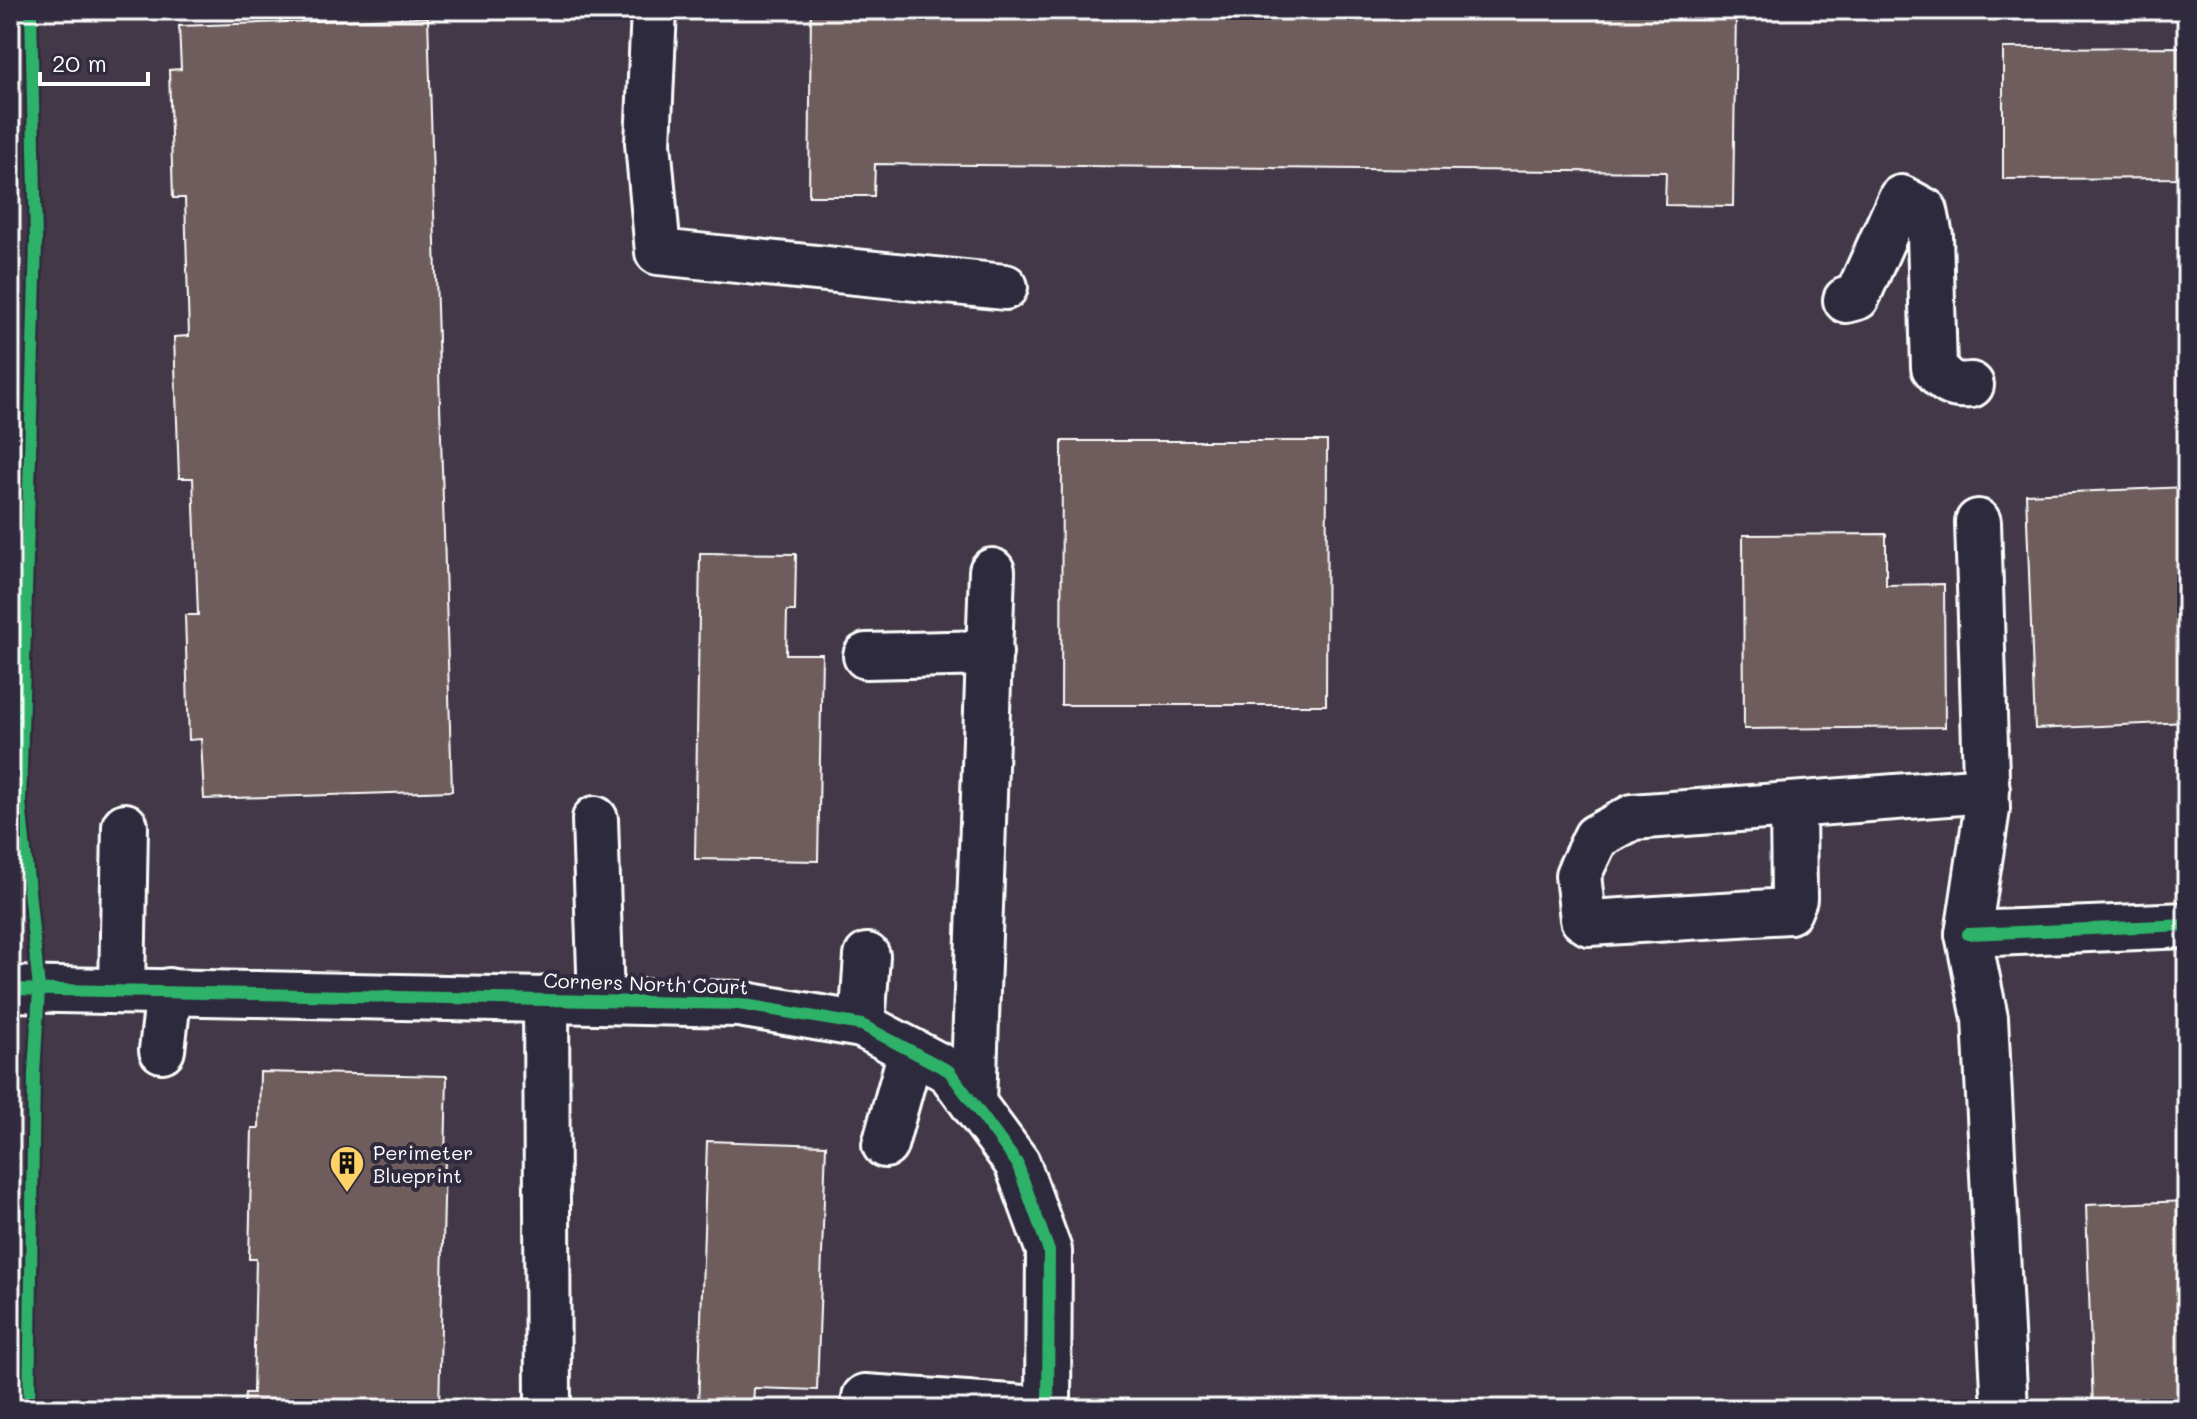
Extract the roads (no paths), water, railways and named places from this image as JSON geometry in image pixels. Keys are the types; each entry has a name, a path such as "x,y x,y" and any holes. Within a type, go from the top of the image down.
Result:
{"street":[{"path":"654,10 648,143 658,252 1005,287"},
{"path":"1846,300 1857,297 1901,198 1925,211 1930,236 1934,367 1943,380 1954,387 1971,385"},
{"path":"1978,522 1987,809 1968,934 1985,1018 2005,1409"},
{"path":"973,1103 992,571"},
{"path":"866,656 990,653"},
{"path":"1793,806 1794,899 1789,911 1589,923 1583,919 1578,875 1596,837 1633,817 1987,790"},
{"path":"595,819 601,1001"},
{"path":"122,990 125,826"},
{"path":"1968,934 2187,925"},
{"path":"862,1025 867,956"},
{"name":"Corners North Court","path":"10,989 739,1004 862,1025 949,1071 1017,1163 1049,1251 1048,1409"},
{"path":"162,1050 169,991"},
{"path":"546,999 548,1409"},
{"path":"885,1145 911,1051"},
{"path":"865,1397 1039,1409"}],"place":[{"name":"Perimeter Blueprint","path":"347,1194"}]}
